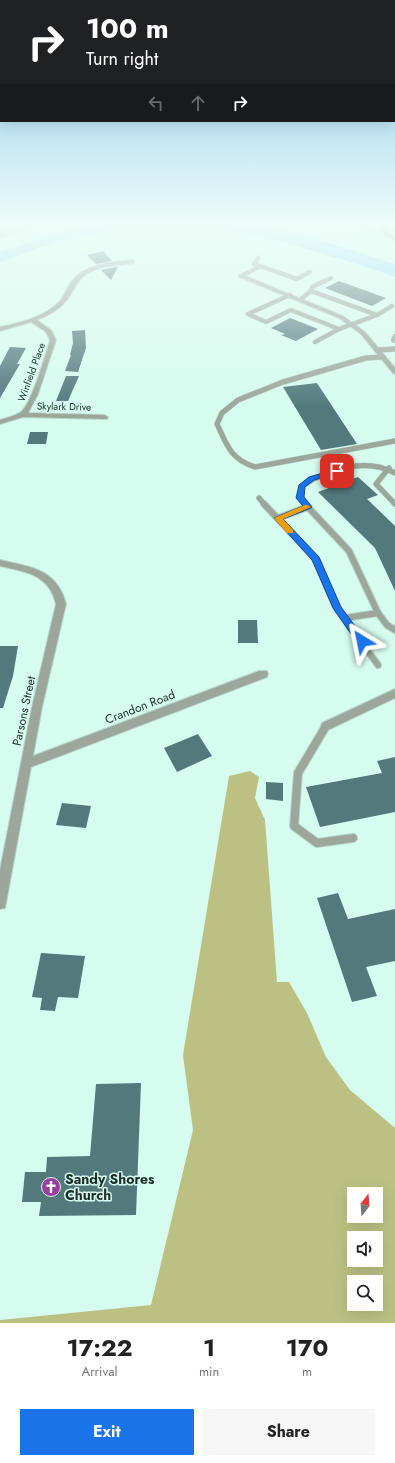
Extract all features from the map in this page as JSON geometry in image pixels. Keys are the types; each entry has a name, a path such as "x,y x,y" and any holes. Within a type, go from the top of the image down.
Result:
{"street":[{"path":"0,329 13,327 32,320 55,308 61,303 74,284"},
{"path":"261,284 341,316 363,333 395,372"},
{"name":"Winfield Place","path":"22,415 27,410 35,394 53,340 49,331 32,320"},
{"name":"Skylark Drive","path":"0,422 22,415 104,416"},
{"name":"Parsons Street","path":"0,563 40,574 49,579 56,586 60,594 61,604 26,764 0,903"},
{"name":"Crandon Road","path":"26,764 263,674"},
{"path":"326,726 395,693"}],"lane":[{"path":"301,299 311,291 312,287 319,284"},
{"path":"311,291 377,315"},
{"path":"290,295 248,314 266,322 291,310"},
{"path":"275,302 280,304"},
{"path":"314,342 338,329 377,315 392,306"},
{"path":"285,307 338,329"},
{"path":"296,312 294,315 296,317"},
{"path":"306,321 314,322 318,320"},
{"path":"395,336 393,340 395,341"},
{"path":"377,350 395,349"},
{"path":"383,357 366,358 283,382 238,400 222,413 217,424 233,457 244,465 255,467 395,441"},
{"path":"395,473 389,468 376,465 350,467 312,479 302,486 300,498 349,551 378,613 387,625 395,630"},
{"path":"389,468 376,484 395,504"},
{"path":"259,498 316,559 337,608 378,665"},
{"path":"278,518 308,507"},
{"path":"345,618 378,613"},
{"path":"326,726 298,773 294,826 317,843 353,838"}],"green space":[{"path":"250,771 259,777 255,798 265,820 277,982 289,982 307,1013 326,1057 350,1090 395,1128 395,1323 0,1323 0,1320 151,1305 193,1130 183,1055 229,776"}],"building":[{"path":"334,284 347,284 386,298 372,306 325,288"},
{"path":"290,318 318,329 296,341 281,335 285,334 271,328"},
{"path":"85,330 86,348 78,372 65,371 71,355 73,343 72,331"},
{"path":"10,347 26,348 17,364 20,364 0,398 0,366"},
{"path":"66,376 79,376 68,401 56,401"},
{"path":"317,383 357,444 321,450 283,387"},
{"path":"30,432 48,432 46,444 27,444"},
{"path":"358,477 378,495 367,499 395,526 395,591 375,548 318,492"},
{"path":"238,620 257,620 258,643 238,643"},
{"path":"0,646 18,646 13,676 3,708 0,708"},
{"path":"198,734 212,756 177,772 164,748"},
{"path":"395,757 395,812 320,827 306,787 382,773 377,761"},
{"path":"266,782 283,783 283,801 266,799"},
{"path":"62,803 91,806 86,828 56,825"},
{"path":"338,893 348,919 395,909 395,961 366,967 377,996 352,1002 317,898"},
{"path":"41,953 85,956 78,998 58,997 55,1011 40,1010 42,998 32,997"},
{"path":"141,1083 136,1215 39,1216 41,1202 22,1202 25,1172 46,1172 47,1157 90,1156 96,1084"}],"slow traffic":[{"path":"290,531 278,518 307,507"}],"place":[{"name":"Sandy Shores Church","path":"51,1187"}],"route":[{"path":"337,471 312,479 302,486 300,498 308,507 278,518 316,559 337,608 362,641"}]}
